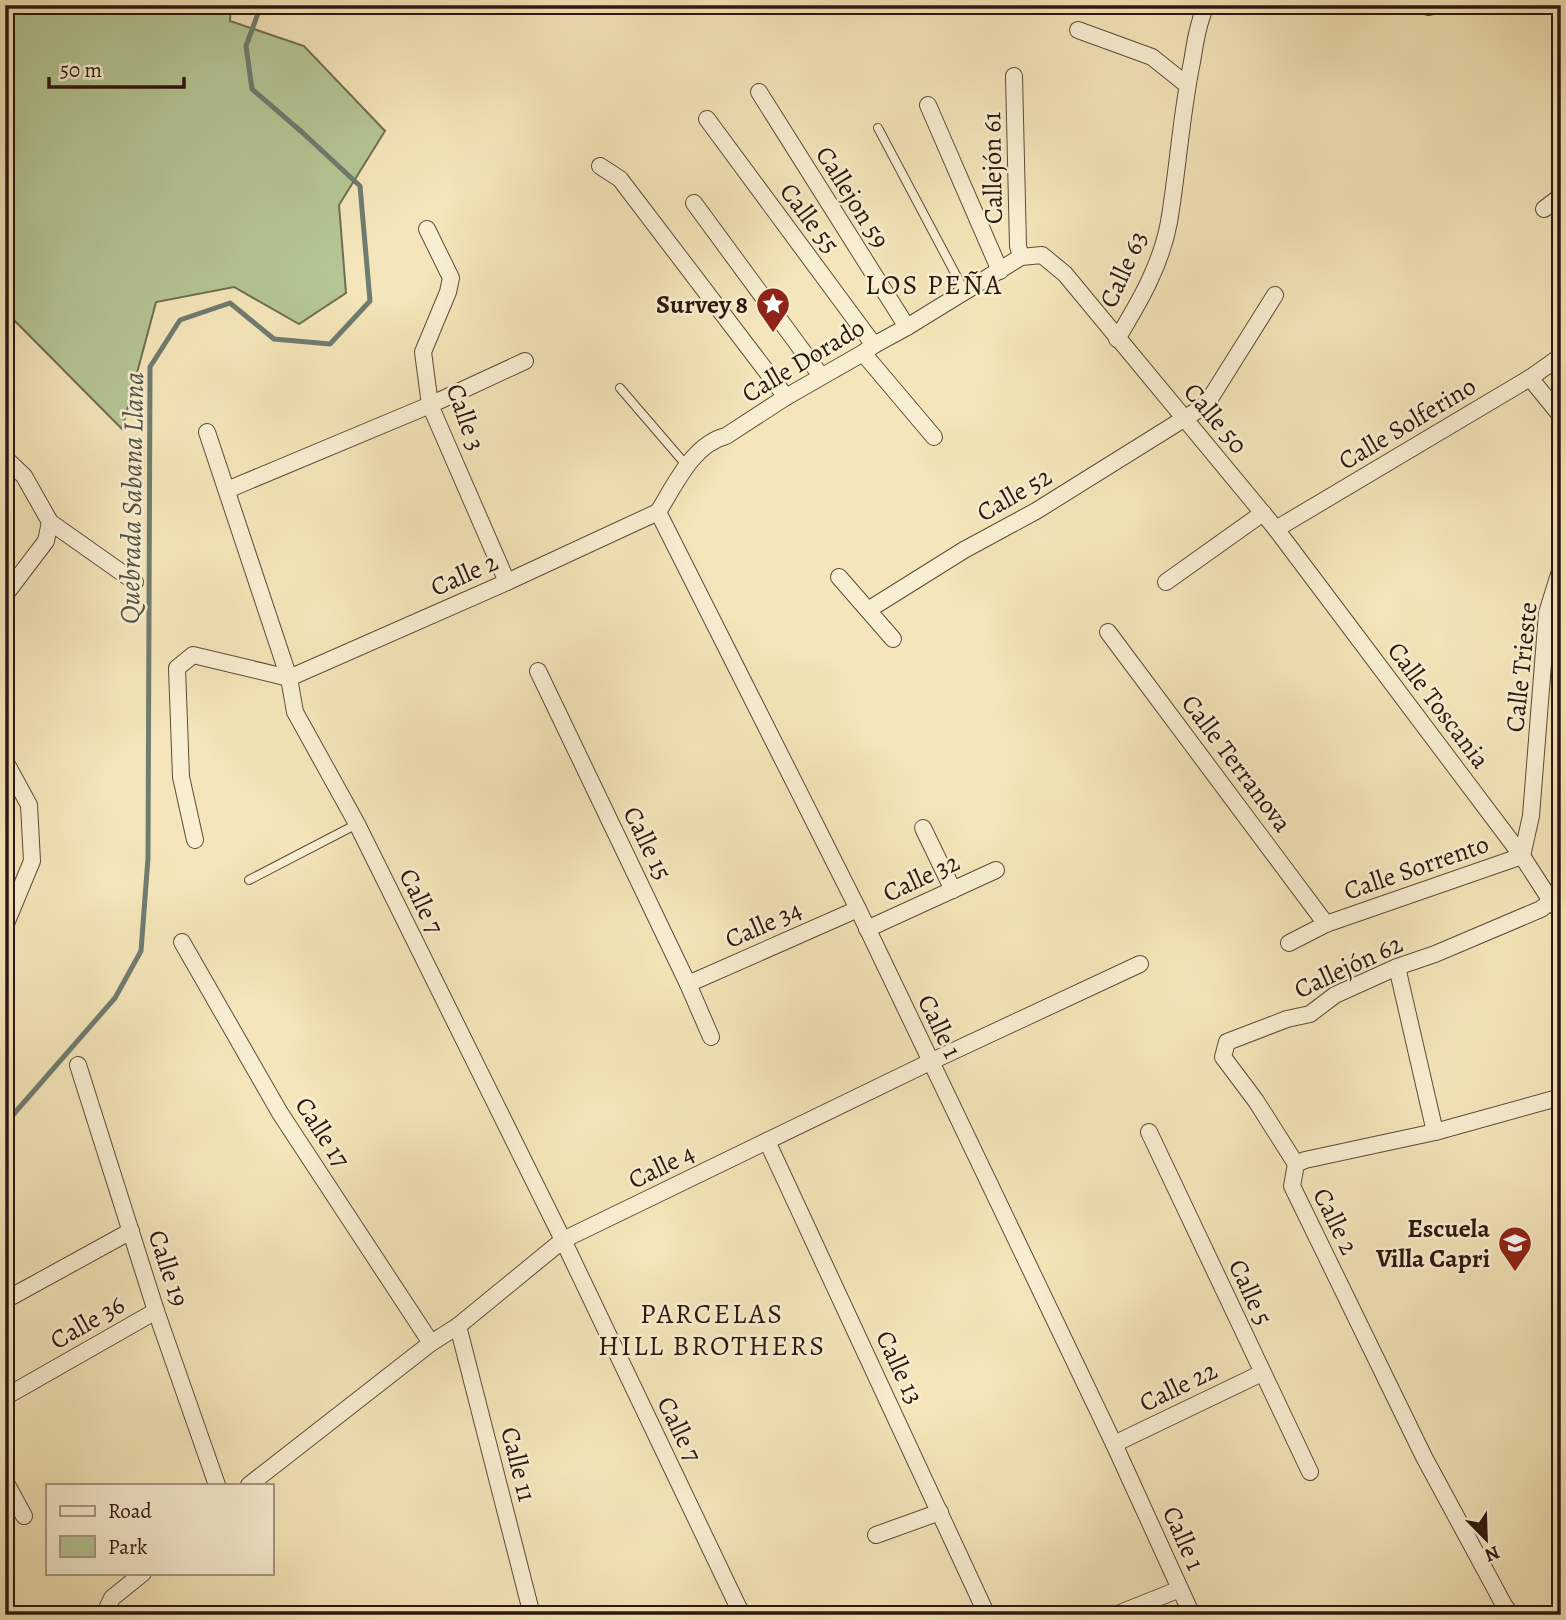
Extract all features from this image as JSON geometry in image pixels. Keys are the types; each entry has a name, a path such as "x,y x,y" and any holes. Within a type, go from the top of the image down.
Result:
{"street":[{"name":"Calle 63","path":"1021,257 1042,255 1065,274 1117,339 1144,294 1159,260 1169,223 1187,85 1199,21 1206,5"},
{"path":"1422,5 1435,5"},
{"path":"1078,30 1152,57 1187,85"},
{"name":"Callejón 61","path":"1014,76 1018,246 1021,257"},
{"name":"Callejon 59","path":"759,92 907,327"},
{"path":"928,105 1000,271"},
{"name":"Calle 55","path":"707,119 934,437"},
{"path":"600,166 620,179 786,397"},
{"path":"1544,209 1561,196"},
{"path":"694,203 821,376"},
{"name":"Calle 3","path":"427,229 451,278 449,292 423,352 430,405 507,582"},
{"name":"Calle Dorado","path":"687,466 705,446 726,436 786,397 1021,257"},
{"name":"Calle 52","path":"868,610 964,550 1036,511 1206,405 1275,295"},
{"name":"Calle 50","path":"1117,339 1276,530"},
{"name":"Calle Solferino","path":"1276,530 1530,378 1561,356"},
{"path":"227,490 430,405 525,361"},
{"path":"1530,378 1561,416"},
{"name":"Calle 7","path":"207,432 289,678 295,712 357,824 563,1240 742,1615"},
{"path":"5,458 24,476 50,522 135,582"},
{"path":"658,512 687,466"},
{"name":"Calle 2","path":"289,678 658,512"},
{"name":"Calle 1","path":"658,512 858,909 1115,1444 1192,1615"},
{"path":"1166,582 1263,513"},
{"path":"5,596 46,541 50,522"},
{"name":"Calle Toscania","path":"1276,530 1522,856 1556,906"},
{"name":"Calle Trieste","path":"1522,856 1531,816 1547,613 1561,568"},
{"path":"839,577 894,639"},
{"name":"Calle Terranova","path":"1108,632 1326,924"},
{"path":"195,840 181,777 177,668 192,654 289,678"},
{"name":"Calle 15","path":"538,671 711,1037"},
{"path":"5,761 29,805 32,861 5,926"},
{"path":"923,828 953,890"},
{"name":"Calle Sorrento","path":"1289,943 1326,924 1522,856"},
{"name":"Calle 32","path":"867,929 996,870"},
{"name":"Callejón 62","path":"1296,1164 1256,1101 1223,1057 1227,1042 1287,1019 1310,1014 1335,995 1397,967 1435,954 1541,909 1556,906"},
{"name":"Calle 34","path":"688,984 858,909"},
{"name":"Calle 17","path":"183,942 280,1113 431,1343"},
{"name":"Calle 4","path":"250,1484 431,1343 458,1326 563,1240 930,1062 1140,964"},
{"path":"1397,967 1435,1132"},
{"name":"Calle 19","path":"78,1065 156,1311 218,1484"},
{"name":"Calle 2","path":"1511,1615 1424,1457 1292,1186 1296,1164 1305,1160 1435,1132 1561,1097"},
{"name":"Calle 5","path":"1149,1132 1310,1472"},
{"name":"Calle 13","path":"768,1141 987,1615"},
{"path":"9,1298 131,1231"},
{"name":"Calle 36","path":"5,1397 156,1311"},
{"name":"Calle 11","path":"458,1326 532,1615"},
{"name":"Calle 22","path":"1115,1444 1262,1373"},
{"path":"5,1481 24,1517"},
{"path":"876,1535 940,1512"},
{"path":"104,1615 112,1598 142,1574"},
{"path":"1115,1615 1180,1589"}],"lane":[{"path":"878,128 965,292"},
{"path":"620,388 687,466"},
{"path":"249,880 357,824"}],"green space":[{"path":"5,5 231,5 230,21 304,46 385,131 339,205 346,293 299,324 234,287 156,302 122,429 5,311"}],"waterway":[{"name":"Quebrada Sabana Llana","path":"5,1124 115,998 141,951 148,858 150,367 180,320 230,303 274,339 330,344 370,301 360,186 252,89 246,46 261,5"}],"place":[{"name":"Survey 8","path":"773,334"},
{"name":"Escuela Villa Capri","path":"1515,1273"}],"district":[{"name":"LOS PEÑA","path":"934,284"},
{"name":"PARCELAS HILL BROTHERS","path":"712,1329"}]}
